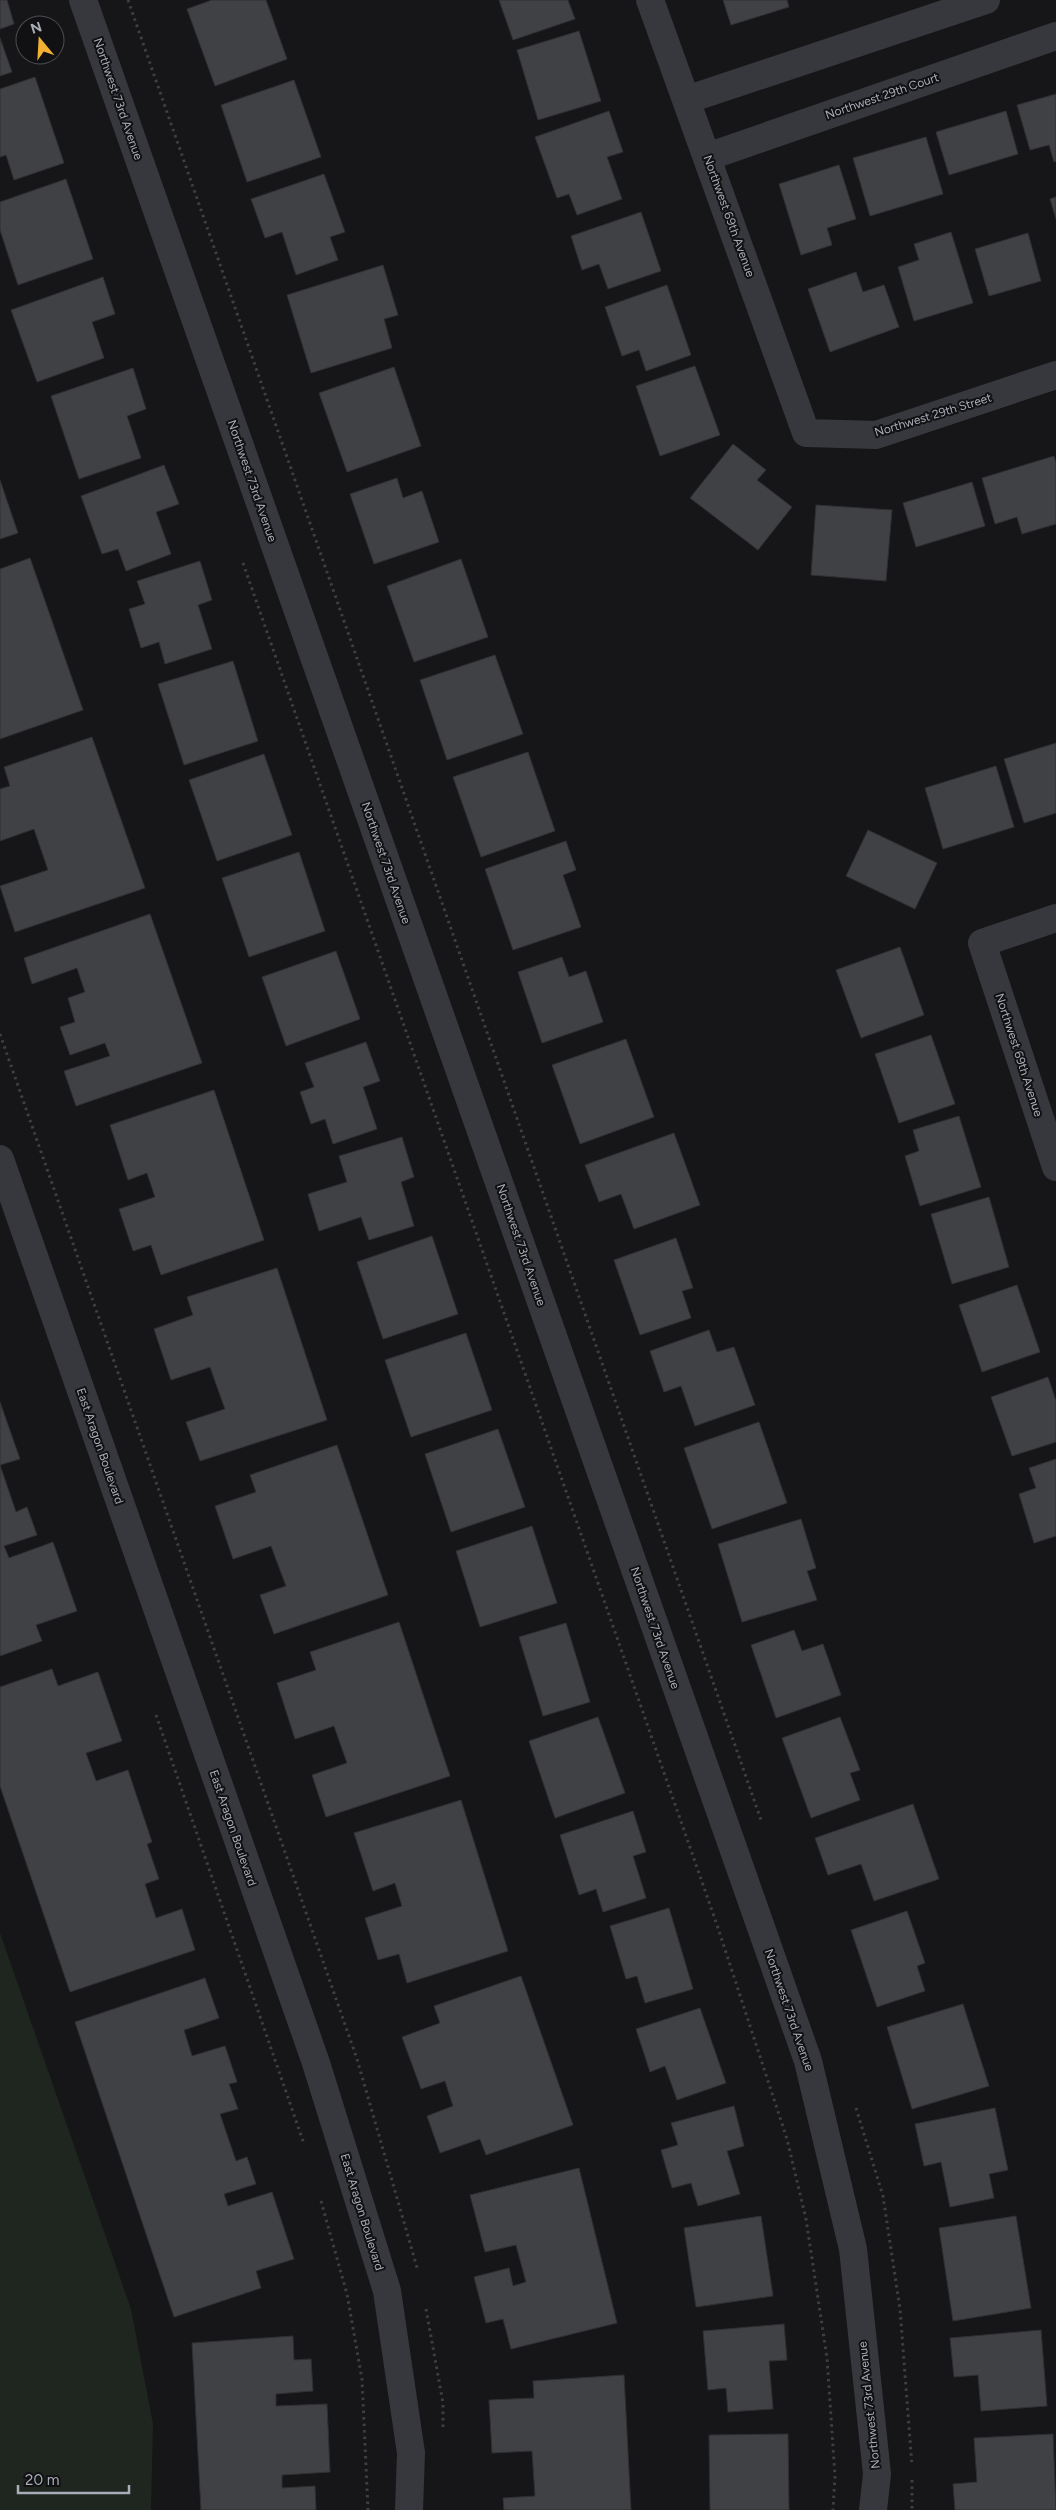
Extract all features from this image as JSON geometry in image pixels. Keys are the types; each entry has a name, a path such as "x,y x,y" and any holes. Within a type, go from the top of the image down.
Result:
{"street":[{"name":"Northwest 73rd Avenue","path":"83,0 808,2061 853,2249 877,2474 873,2510"},
{"name":"Northwest 69th Avenue","path":"650,0 806,432"},
{"path":"686,100 986,0"},
{"name":"Northwest 29th Court","path":"707,156 1056,36"},
{"name":"Northwest 29th Street","path":"806,432 876,435 1056,375"},
{"name":"Northwest 69th Avenue","path":"1056,918 982,943 1056,1167"},
{"name":"East Aragon Boulevard","path":"0,1159 316,2064 387,2291 411,2453 410,2510"}],"path":[{"path":"240,555 717,1925 787,2139 806,2219 827,2358 835,2476 833,2510"},
{"path":"155,1711 304,2146"},
{"path":"319,2192 347,2294 362,2379 368,2510"}],"shaded area":[{"path":"0,1933 131,2309 153,2424 151,2510 0,2510"}],"building":[{"path":"0,0 7,0 14,24 0,29"},
{"path":"212,0 266,0 287,59 215,86 187,9"},
{"path":"499,0 568,0 575,19 513,40"},
{"path":"723,0 787,0 789,7 731,25"},
{"path":"579,31 601,101 538,120 517,50"},
{"path":"0,38 12,72 0,76"},
{"path":"35,77 64,163 14,180 6,155 0,157 0,89"},
{"path":"294,80 321,157 247,182 221,105"},
{"path":"1056,94 1056,161 1054,162 1049,145 1030,150 1017,105"},
{"path":"609,111 623,152 607,157 622,199 577,215 569,194 557,198 535,137"},
{"path":"1006,111 1018,154 949,175 936,132"},
{"path":"926,137 943,194 870,216 853,158"},
{"path":"839,165 856,219 827,228 832,245 801,255 779,184"},
{"path":"324,174 345,232 330,237 338,260 296,275 282,232 265,238 251,199"},
{"path":"66,179 93,259 18,285 0,230 0,202"},
{"path":"1056,197 1056,219 1050,199"},
{"path":"641,212 661,271 608,289 599,264 582,270 571,236"},
{"path":"951,232 973,303 914,321 898,267 919,260 914,244"},
{"path":"1028,233 1041,281 989,296 975,249"},
{"path":"383,265 398,315 384,319 392,348 311,373 287,295"},
{"path":"856,272 863,292 884,285 899,327 830,352 808,289"},
{"path":"103,277 115,314 92,322 104,358 37,382 11,310"},
{"path":"667,285 691,355 646,371 639,350 622,356 605,307"},
{"path":"695,366 720,435 660,456 636,386"},
{"path":"394,367 421,446 347,472 319,393"},
{"path":"133,368 146,409 127,416 141,458 79,479 51,396"},
{"path":"733,444 766,470 757,480 792,507 758,550 690,498"},
{"path":"1054,456 1056,463 1056,524 1022,534 1017,517 995,524 982,478"},
{"path":"164,465 179,504 156,512 171,554 126,571 118,549 102,554 81,496"},
{"path":"397,478 403,498 422,491 439,542 374,564 350,494"},
{"path":"0,480 18,533 0,539"},
{"path":"972,482 985,526 916,547 903,503"},
{"path":"816,505 892,510 886,581 811,575"},
{"path":"30,558 83,710 0,739 0,569"},
{"path":"461,559 488,637 414,662 387,586"},
{"path":"200,561 212,600 198,605 212,649 165,664 159,642 141,648 129,609 145,604 137,581"},
{"path":"495,655 523,734 447,760 420,680"},
{"path":"233,661 258,741 184,765 158,684"},
{"path":"92,737 145,888 15,932 0,886 48,870 34,829 0,841 0,789 10,786 4,767"},
{"path":"1056,743 1056,813 1024,823 1004,759"},
{"path":"528,752 555,831 481,857 453,777"},
{"path":"264,754 292,835 217,861 189,780"},
{"path":"996,766 1014,827 943,849 925,788"},
{"path":"868,830 937,863 915,909 846,876"},
{"path":"566,841 576,870 563,875 581,927 513,950 485,869"},
{"path":"299,852 325,931 249,957 222,878"},
{"path":"150,914 202,1063 76,1106 64,1071 110,1056 105,1043 70,1055 60,1027 75,1022 68,998 85,992 77,968 32,984 24,958"},
{"path":"900,947 924,1015 861,1038 836,970"},
{"path":"336,951 360,1019 286,1046 262,977"},
{"path":"562,957 569,977 586,971 603,1022 542,1043 518,972"},
{"path":"931,1035 955,1104 899,1123 875,1054"},
{"path":"626,1039 654,1117 580,1144 552,1065"},
{"path":"366,1042 380,1081 363,1087 377,1129 333,1144 325,1119 311,1124 300,1092 314,1087 305,1063"},
{"path":"214,1090 264,1240 161,1275 151,1245 133,1251 119,1209 155,1197 147,1173 128,1180 110,1125"},
{"path":"959,1116 981,1187 920,1206 905,1156 919,1151 913,1130"},
{"path":"674,1133 700,1205 634,1229 621,1194 599,1202 585,1165"},
{"path":"402,1137 414,1177 401,1182 414,1226 369,1240 361,1217 319,1231 308,1194 347,1182 339,1156"},
{"path":"989,1197 1009,1267 952,1284 931,1214"},
{"path":"432,1236 458,1314 383,1339 357,1262"},
{"path":"676,1238 693,1288 682,1291 691,1318 640,1335 614,1260"},
{"path":"277,1268 327,1420 200,1461 186,1422 225,1409 210,1367 171,1380 154,1329 193,1315 187,1297"},
{"path":"1017,1285 1040,1352 982,1372 959,1305"},
{"path":"709,1330 717,1352 734,1347 755,1405 695,1426 681,1386 664,1392 650,1351"},
{"path":"466,1333 492,1410 411,1437 385,1360"},
{"path":"1048,1377 1056,1401 1056,1442 1012,1456 991,1397"},
{"path":"0,1402 20,1459 0,1465"},
{"path":"759,1422 787,1503 712,1529 684,1448"},
{"path":"498,1429 525,1507 451,1532 425,1454"},
{"path":"337,1445 388,1595 274,1634 260,1595 286,1586 271,1546 233,1559 215,1506 256,1492 250,1475"},
{"path":"1056,1459 1056,1536 1034,1543 1019,1494 1036,1488 1029,1468"},
{"path":"0,1465 16,1512 27,1507 37,1535 4,1546 9,1558 53,1542 77,1611 36,1625 42,1641 0,1656"},
{"path":"801,1519 816,1568 807,1571 817,1600 742,1622 718,1544"},
{"path":"532,1526 557,1603 480,1627 456,1551"},
{"path":"399,1622 450,1776 326,1817 312,1775 347,1763 334,1726 295,1739 277,1683 316,1670 310,1652"},
{"path":"566,1623 590,1702 543,1716 519,1637"},
{"path":"794,1630 802,1651 823,1644 841,1695 776,1718 751,1645"},
{"path":"52,1669 58,1686 98,1672 122,1741 86,1753 96,1781 128,1770 152,1842 147,1844 159,1879 145,1884 156,1918 182,1909 195,1950 70,1992 0,1786 0,1687"},
{"path":"598,1717 625,1793 555,1818 529,1741"},
{"path":"840,1717 860,1770 850,1773 860,1800 811,1818 782,1738"},
{"path":"461,1800 508,1951 407,1983 399,1954 378,1960 365,1918 402,1906 395,1883 373,1891 354,1833"},
{"path":"913,1804 939,1879 874,1901 861,1864 828,1875 815,1838"},
{"path":"633,1811 646,1852 633,1856 646,1898 603,1912 596,1889 579,1895 560,1835"},
{"path":"669,1908 693,1989 645,2003 637,1976 626,1979 610,1926"},
{"path":"907,1911 925,1963 917,1966 925,1991 877,2007 851,1930"},
{"path":"521,1976 573,2125 486,2155 480,2139 440,2153 427,2116 453,2106 445,2081 421,2089 402,2037 440,2023 434,2006"},
{"path":"205,1978 219,2018 184,2030 192,2056 225,2046 237,2082 229,2084 238,2109 220,2114 236,2161 247,2157 256,2184 224,2194 228,2206 272,2192 294,2259 256,2271 261,2288 174,2317 75,2022"},
{"path":"963,2004 989,2086 912,2109 887,2027"},
{"path":"700,2008 726,2083 677,2100 665,2066 650,2072 636,2029"},
{"path":"734,2106 744,2146 727,2151 740,2194 698,2206 691,2183 672,2188 661,2150 678,2145 671,2123"},
{"path":"995,2108 1008,2170 989,2174 994,2198 950,2207 941,2162 924,2166 915,2124"},
{"path":"579,2168 617,2323 511,2349 503,2319 486,2323 474,2277 509,2268 513,2286 526,2282 516,2245 485,2252 470,2195"},
{"path":"761,2216 773,2296 696,2307 684,2228"},
{"path":"1016,2216 1031,2308 953,2321 939,2228"},
{"path":"784,2324 787,2360 769,2361 773,2409 728,2412 726,2388 708,2390 703,2331"},
{"path":"1041,2330 1047,2406 981,2411 978,2375 954,2377 950,2338"},
{"path":"293,2336 294,2360 311,2359 313,2391 276,2394 276,2406 327,2404 330,2472 282,2475 282,2488 315,2486 316,2510 201,2510 192,2343"},
{"path":"624,2375 631,2510 504,2510 503,2498 535,2496 532,2451 492,2453 489,2400 534,2398 533,2381"},
{"path":"788,2434 789,2510 710,2510 709,2435"},
{"path":"1053,2434 1056,2510 955,2510 953,2484 977,2482 974,2438"}]}
